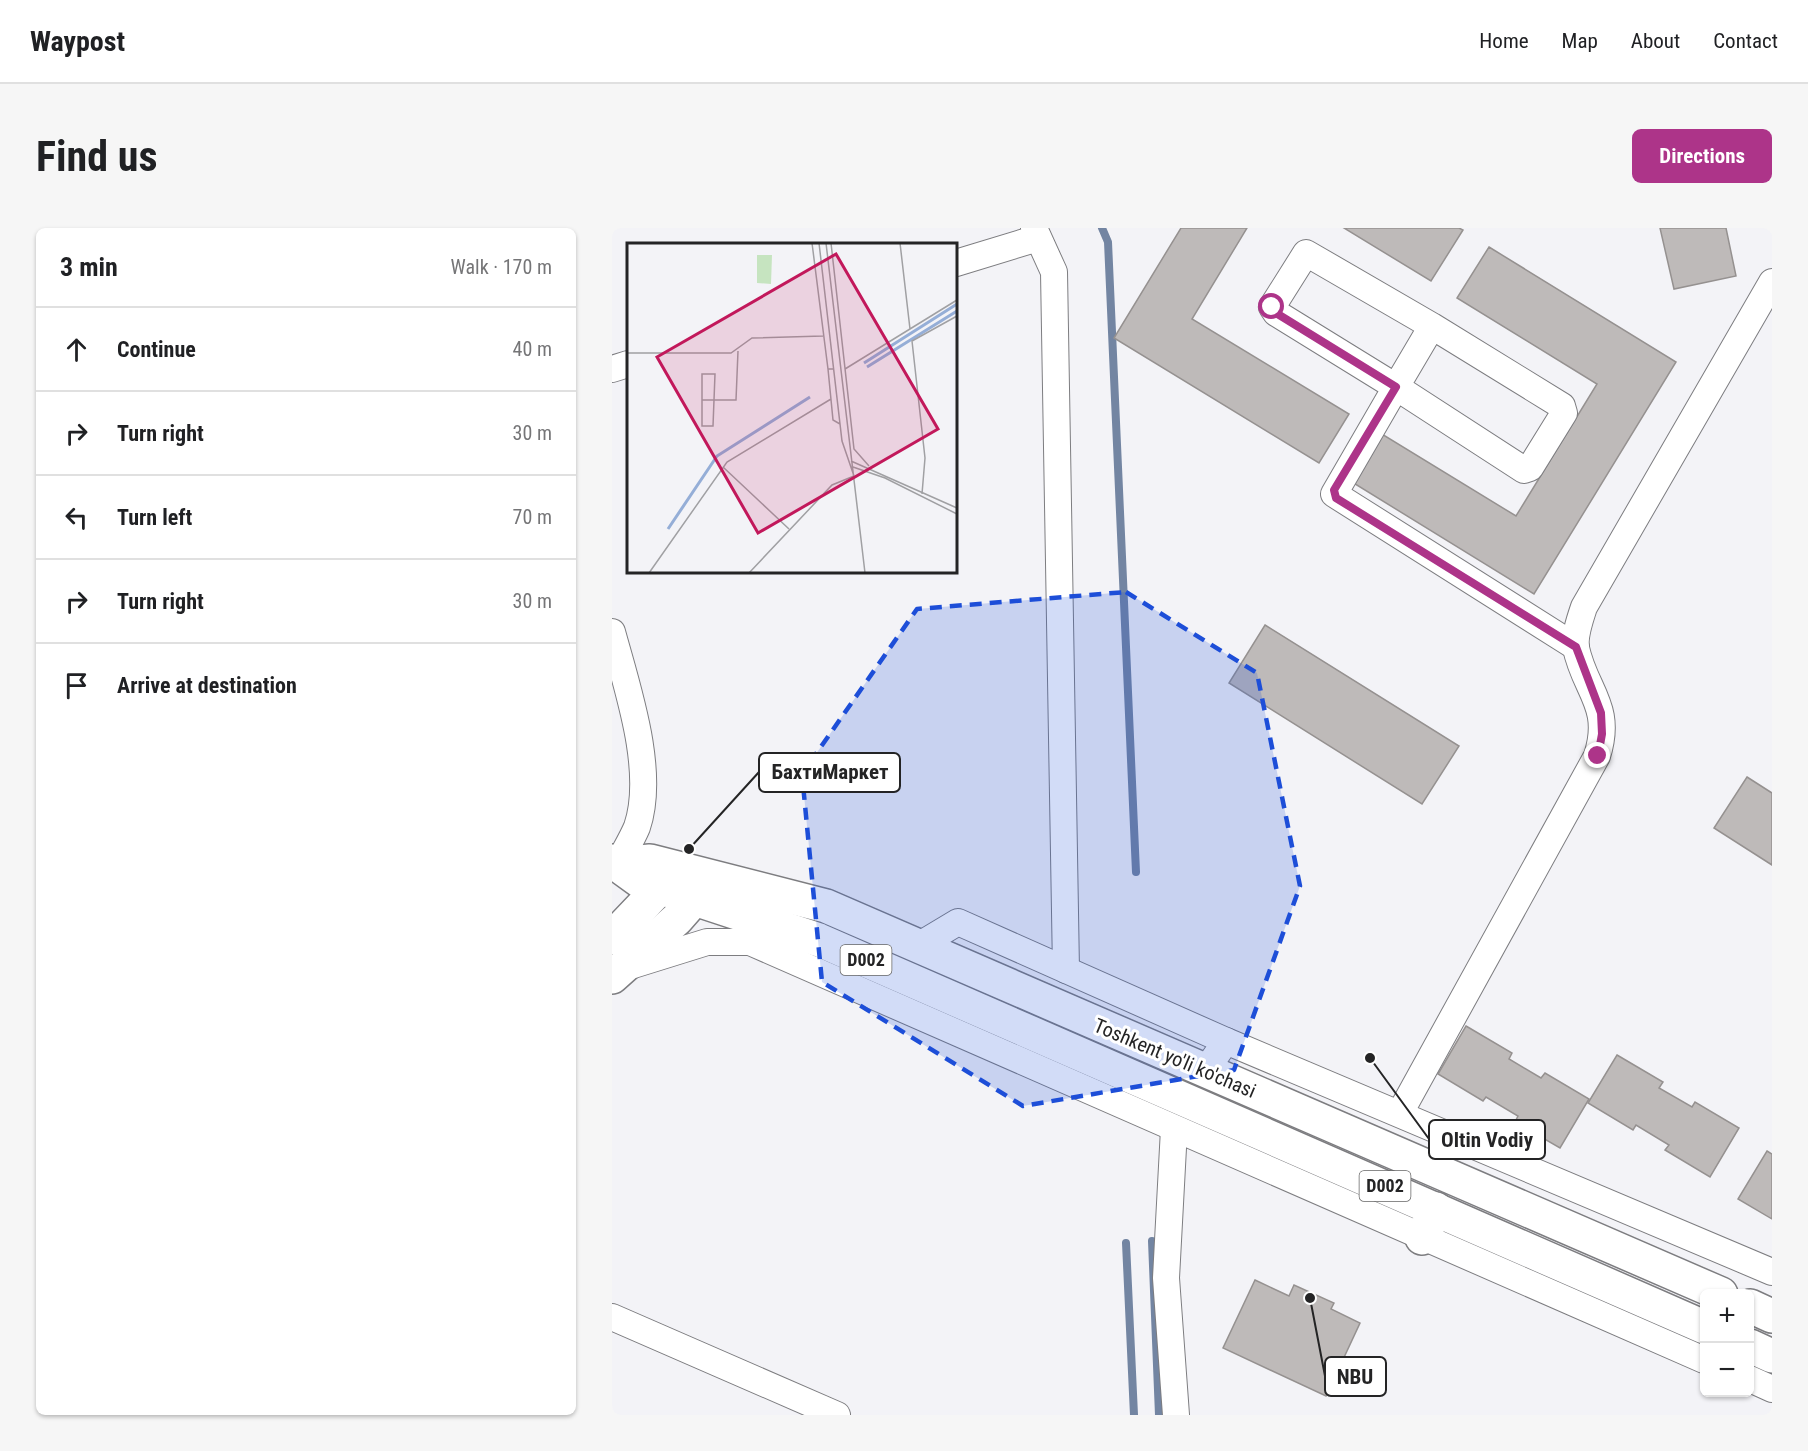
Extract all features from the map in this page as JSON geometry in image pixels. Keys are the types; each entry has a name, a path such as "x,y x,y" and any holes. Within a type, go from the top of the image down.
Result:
{"main road":[{"name":"Toshkent yo'li ko'chasi","path":"615,863 640,881 670,878 703,889 788,931 841,949 1700,1325"},
{"path":"612,938 670,878"},
{"name":"Toshkent yo'li ko'chasi","path":"703,889 826,906 1712,1289"},
{"path":"618,972 703,889"},
{"path":"750,942 788,931"},
{"path":"1422,1238 1436,1209"},
{"path":"1754,1308 1772,1316"},
{"path":"1754,1348 1772,1356"}],"street":[{"path":"957,263 1036,233 1054,272 1066,970"},
{"path":"1306,253 1432,326 1562,406 1564,413 1530,468 1524,470 1396,387 1276,313 1272,307 1306,253"},
{"path":"1400,1113 1598,756 1602,734 1601,713 1576,647 1580,618 1587,601 1772,282"},
{"path":"1432,326 1334,490 1336,498 1576,647"},
{"path":"612,369 627,364"},
{"path":"612,632 639,731 641,789 637,826 615,863"},
{"path":"918,946 958,922 1226,1041 1772,1272"},
{"path":"618,972 659,955 708,942 750,942 1700,1358"},
{"path":"1206,1070 1226,1041"},
{"path":"1174,1129 1166,1278 1176,1415"},
{"path":"612,1317 837,1415"},
{"path":"1754,1381 1772,1389"}],"highlighted area":[{"path":"1126,592 1257,673 1300,886 1234,1070 1023,1106 822,982 802,774 917,609"}],"building":[{"path":"1181,228 1247,228 1192,319 1349,414 1319,463 1114,338"},
{"path":"1344,228 1459,228 1463,230 1431,281"},
{"path":"1660,228 1726,228 1736,276 1674,289"},
{"path":"1489,247 1676,362 1534,594 1347,479 1377,431 1516,516 1597,384 1457,298"},
{"path":"1265,625 1459,746 1422,804 1229,683"},
{"path":"1747,777 1772,793 1772,865 1714,828"},
{"path":"1466,1026 1512,1053 1509,1059 1541,1078 1545,1073 1589,1099 1560,1148 1515,1122 1518,1116 1486,1097 1483,1101 1438,1074"},
{"path":"1617,1055 1663,1082 1659,1088 1692,1107 1695,1102 1739,1128 1710,1177 1665,1150 1669,1145 1636,1125 1633,1130 1588,1103"},
{"path":"1767,1151 1772,1154 1772,1219 1738,1199"},
{"path":"1255,1280 1289,1296 1294,1285 1334,1303 1331,1309 1360,1323 1326,1396 1223,1348"}],"waterway":[{"path":"1102,228 1108,242 1136,872"},
{"path":"1152,1241 1159,1415"},
{"path":"1126,1243 1134,1415"}],"place":[{"name":"БахтиМаркет","path":"689,849"},
{"name":"Oltin Vodiy","path":"1370,1058"},
{"name":"NBU","path":"1310,1298"}],"route":[{"path":"1272,307 1276,313 1396,387 1334,490 1336,498 1576,647 1601,713 1603,723 1598,756"}]}
